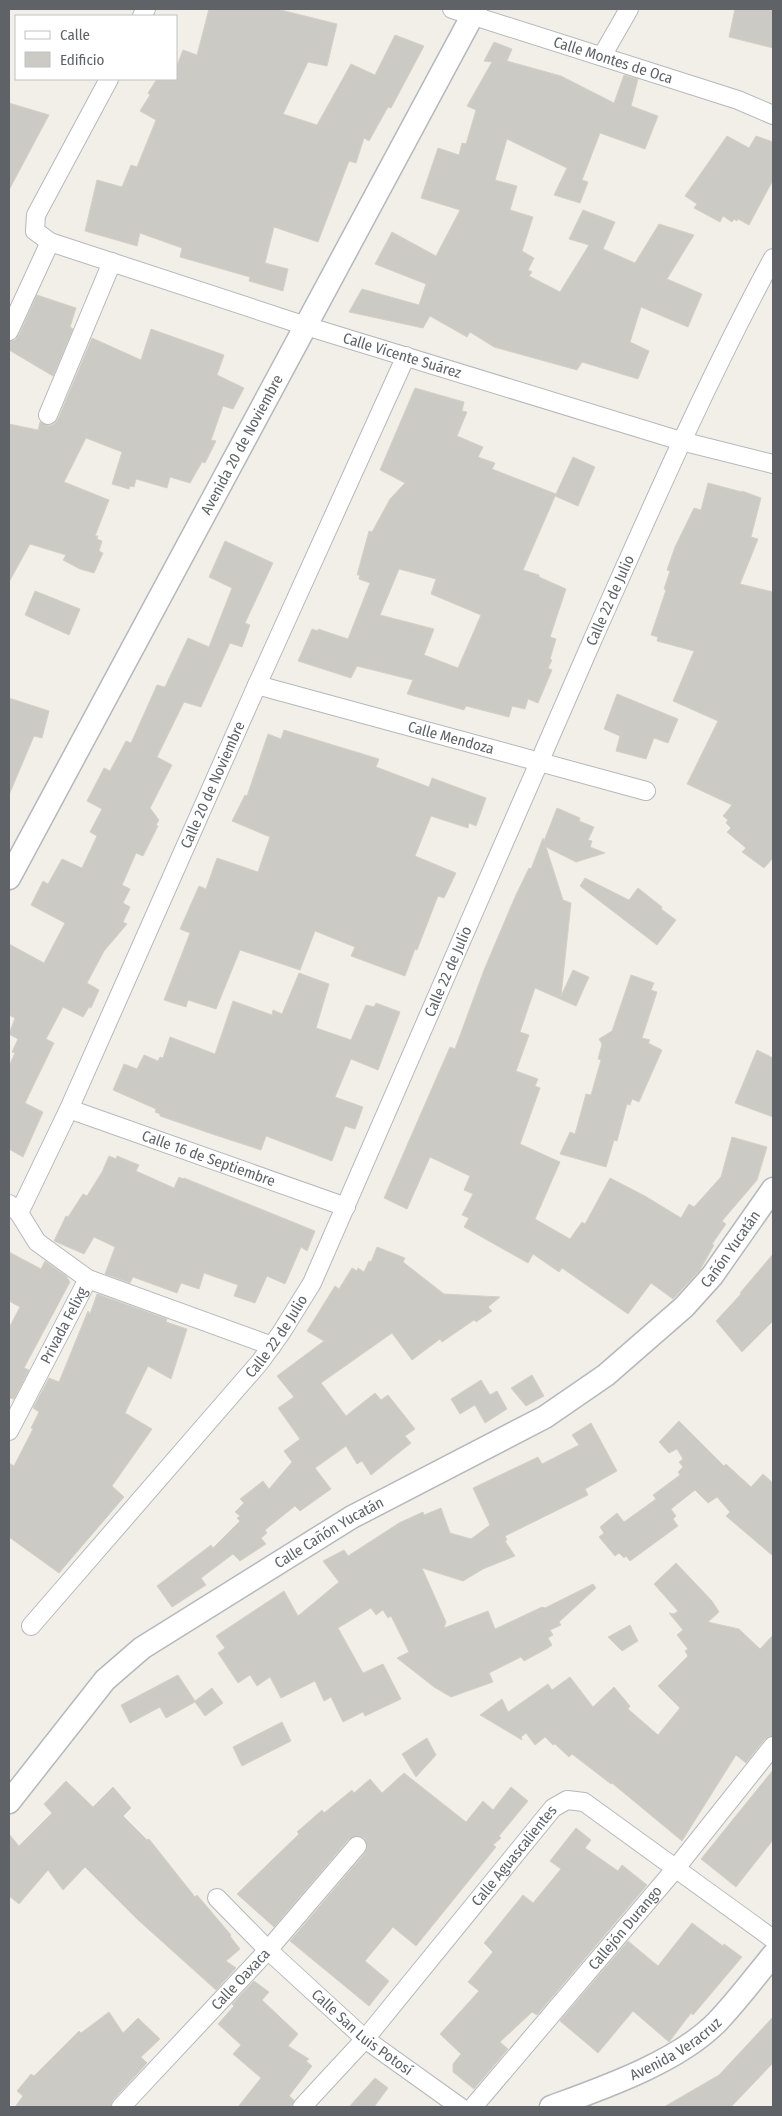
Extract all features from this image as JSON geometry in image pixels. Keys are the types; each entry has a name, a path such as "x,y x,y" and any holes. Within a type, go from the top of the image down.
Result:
{"street":[{"path":"602,56 630,9"},
{"name":"Calle Montes de Oca","path":"467,11 738,100 773,115"},
{"name":"Avenida 20 de Noviembre","path":"9,878 306,326 467,11"},
{"name":"Calle Vicente Suárez","path":"108,80 36,215 35,231 50,242 306,326 681,441 773,464"},
{"path":"9,331 50,242"},
{"name":"Calle 22 de Julio","path":"31,1626 260,1362 312,1283 539,761 681,441 745,310 773,258"},
{"path":"48,415 112,262"},
{"name":"Calle 20 de Noviembre","path":"14,1208 69,1109 256,684 406,356"},
{"name":"Calle Mendoza","path":"256,684 646,790"},
{"name":"Calle 16 de Septiembre","path":"69,1109 346,1207"},
{"name":"Cañón Yucatán","path":"684,1307 712,1276 773,1189"},
{"name":"Privada Felixg","path":"9,1431 88,1279 37,1242 14,1208"},
{"path":"88,1279 272,1346"},
{"name":"Calle Cañón Yucatán","path":"9,1802 105,1680 142,1648 352,1517 545,1418 606,1375 684,1307"},
{"name":"Callejón Durango","path":"473,2107 676,1868 773,1746"},
{"name":"Calle Aguascalientes","path":"302,2107 365,2040 553,1808 567,1800 584,1802 773,1939"},
{"name":"Calle Oaxaca","path":"120,2107 268,1950 357,1846"},
{"name":"Calle San Luis Potosí","path":"217,1898 268,1950 365,2040 460,2107"},
{"name":"Avenida Veracruz","path":"551,2107 612,2084 677,2052 716,2023 773,1955"}],"building":[{"path":"209,9 277,9 337,24 327,66 308,62 283,114 317,125 351,64 375,75 395,35 424,46 391,108 388,107 369,141 364,138 356,163 349,161 318,242 274,227 265,263 288,269 283,291 249,281 250,277 180,257 182,248 140,233 137,246 85,231 97,180 122,187 131,165 137,167 156,120 140,111 150,95 148,93 156,80 178,80 178,63 183,50 197,55"},
{"path":"735,9 773,9 773,48 729,37"},
{"path":"494,42 512,49 507,61 561,76 614,103 624,75 638,79 631,106 658,116 645,149 600,133 582,180 588,182 580,203 554,195 567,168 507,139 495,180 517,186 510,210 533,217 522,251 534,258 528,270 532,272 529,276 560,292 589,245 569,239 583,210 615,222 603,249 635,263 659,224 694,235 667,279 702,294 688,327 641,307 630,342 649,351 638,379 582,362 577,370 494,347 470,332 467,337 430,316 423,328 349,312 362,289 419,305 426,284 375,264 392,232 436,256 460,210 421,198 438,148 459,155 462,143 466,144 476,110 467,106 492,62 484,61"},
{"path":"9,103 49,115 9,190"},
{"path":"727,136 749,148 756,136 773,142 773,180 749,225 738,219 737,221 734,219 732,222 723,216 720,222 694,208 697,204 685,196"},
{"path":"37,295 76,308 70,327 73,329 53,376 9,350 9,341 15,340 19,335"},
{"path":"151,329 224,355 217,375 244,388 233,409 223,406 211,440 216,441 205,463 202,462 190,483 170,477 167,488 136,479 134,487 130,486 129,489 112,484 122,452 86,438 64,482 109,500 95,536 98,536 97,539 102,541 99,551 103,553 94,573 80,569 63,560 66,555 30,544 9,582 9,424 38,430 40,422 49,426 54,424 58,419 92,338 141,360"},
{"path":"415,388 464,402 462,411 467,412 457,436 483,447 478,457 495,463 492,469 556,494 523,570 539,575 539,577 566,589 550,637 556,639 550,659 552,660 548,668 552,670 538,703 528,699 525,709 512,706 509,717 466,706 464,710 407,694 413,680 357,666 351,678 298,661 312,629 318,631 318,629 348,639 370,583 359,579 360,575 357,575 369,531 372,532 390,499 405,483 380,470","holes":["399,569 436,579 431,594 481,615 458,668 424,655 434,629 380,615"]},
{"path":"573,457 595,467 578,506 555,496"},
{"path":"708,483 742,491 761,498 751,537 758,539 740,584 773,592 773,858 764,868 742,852 746,848 727,832 731,828 726,823 728,820 723,816 732,805 687,784 718,721 673,701 694,651 657,641 658,637 651,635 666,590 664,589 670,571 667,570 675,547 694,508 701,510"},
{"path":"225,541 273,563 245,623 250,625 242,647 230,643 201,707 184,702 157,757 172,765 150,808 159,820 156,825 158,826 143,856 136,853 122,885 130,889 123,903 130,907 123,922 127,924 104,951 87,983 99,990 91,1008 89,1007 83,1017 63,1007 46,1039 54,1043 25,1103 43,1112 23,1157 9,1149 9,1066 15,1053 12,1052 18,1039 9,1034 15,1018 9,1015 9,944 44,963 65,923 31,905 43,881 48,884 62,859 82,868 97,836 90,832 102,809 87,801 104,768 110,771 126,741 131,743 157,685 165,687 188,638 209,647 232,588 209,577"},
{"path":"35,591 80,609 69,635 25,615"},
{"path":"617,694 678,719 668,743 654,738 646,759 616,751 620,736 604,729"},
{"path":"9,698 49,711 42,738 34,736 9,795"},
{"path":"284,730 379,759 376,767 429,787 432,778 486,798 476,826 469,823 468,828 431,816 415,856 456,873 444,898 438,896 405,976 351,956 355,947 315,931 300,970 240,950 216,1009 188,1000 186,1007 164,1000 190,933 180,929 199,886 206,889 217,858 258,872 270,837 232,821 245,795 247,796 268,734 281,739"},
{"path":"557,808 580,818 579,821 594,827 588,840 592,841 590,847 605,853 576,862 546,847 563,900 571,903 561,996 573,970 589,977 576,1006 535,988 520,1032 529,1035 516,1071 538,1079 535,1086 540,1088 520,1144 560,1162 535,1219 570,1239 582,1222 585,1224 610,1178 681,1218 689,1204 694,1207 721,1177 732,1137 767,1147 757,1180 722,1221 726,1224 712,1244 714,1245 700,1270 673,1299 651,1283 628,1314 562,1268 559,1272 533,1254 528,1263 464,1227 469,1218 462,1215 473,1194 464,1190 470,1176 430,1157 407,1209 384,1198 450,1047 455,1049 484,970 515,897 529,868 531,869"},
{"path":"585,878 629,900 638,888 676,920 657,945 580,886"},
{"path":"299,973 329,984 316,1028 351,1040 366,1005 374,1007 376,1003 400,1012 378,1070 351,1059 335,1097 363,1107 355,1129 345,1126 332,1161 266,1136 261,1150 160,1116 160,1114 155,1112 156,1109 113,1090 124,1064 137,1069 144,1055 158,1061 160,1057 163,1058 170,1037 215,1054 233,1001 272,1015 273,1010 282,1014"},
{"path":"631,975 654,983 651,990 657,992 642,1038 650,1040 648,1043 662,1050 639,1102 632,1099 630,1105 627,1104 617,1141 614,1140 606,1167 560,1154 570,1132 575,1134 586,1094 591,1095 601,1060 598,1059 602,1044 599,1039 612,1031"},
{"path":"757,1050 773,1058 773,1117 735,1103"},
{"path":"109,1156 116,1159 117,1156 139,1165 136,1171 174,1188 179,1177 184,1178 315,1231 307,1251 301,1247 285,1284 267,1276 255,1303 234,1296 238,1285 204,1273 199,1289 181,1283 177,1293 133,1277 130,1283 105,1274 115,1247 94,1237 84,1254 54,1241 66,1216 68,1217 83,1194 87,1196 102,1172"},
{"path":"377,1247 405,1258 403,1262 444,1294 500,1297 488,1307 492,1311 476,1322 474,1320 442,1342 440,1339 412,1360 392,1333 321,1383 346,1416 375,1393 381,1400 388,1395 415,1429 405,1436 411,1443 371,1475 362,1461 357,1464 346,1446 315,1468 331,1489 300,1511 295,1506 265,1530 267,1533 261,1538 266,1544 240,1561 233,1554 201,1578 206,1585 172,1607 157,1586 211,1545 213,1548 240,1521 237,1518 240,1516 235,1512 244,1503 240,1499 263,1481 269,1489 292,1462 284,1451 300,1439 278,1408 294,1397 277,1376 324,1341 307,1331 335,1286 339,1289 352,1268 357,1271 358,1268 364,1272 369,1261 371,1262"},
{"path":"9,1252 41,1269 45,1261 66,1276 70,1282 24,1368 29,1370 14,1399 9,1398 9,1328 20,1307 9,1301"},
{"path":"773,1254 773,1321 742,1352 716,1321 741,1294"},
{"path":"97,1294 167,1319 166,1322 187,1329 171,1379 148,1366 125,1413 152,1429 112,1486 124,1497 59,1573 9,1537 9,1463 14,1466 33,1429 31,1428 39,1412 33,1408 49,1378 59,1382 88,1311 90,1314"},
{"path":"532,1375 544,1396 526,1406 511,1388"},
{"path":"481,1380 490,1395 497,1391 507,1409 485,1423 475,1405 460,1414 451,1399"},
{"path":"679,1421 724,1466 726,1464 751,1487 763,1474 773,1483 773,1556 726,1516 730,1512 717,1497 708,1503 695,1490 671,1509 676,1516 673,1519 678,1526 630,1561 626,1556 624,1558 619,1553 615,1556 599,1537 604,1533 600,1527 617,1513 624,1522 656,1499 653,1495 680,1475 678,1472 683,1467 679,1462 683,1459 677,1449 669,1453 659,1442"},
{"path":"591,1423 617,1471 585,1489 588,1495 505,1536 507,1540 505,1541 515,1556 483,1569 463,1581 422,1568 446,1622 444,1628 488,1611 495,1629 542,1607 545,1608 593,1584 596,1588 559,1622 561,1625 550,1630 553,1635 548,1638 552,1645 548,1648 524,1661 521,1657 489,1673 493,1682 451,1697 434,1687 397,1658 409,1652 391,1616 388,1618 383,1610 376,1615 371,1608 338,1628 363,1673 383,1664 401,1699 365,1716 363,1712 343,1722 331,1697 324,1701 315,1681 281,1698 270,1677 257,1686 250,1675 238,1683 218,1653 225,1648 216,1636 284,1591 298,1616 339,1582 323,1561 344,1550 348,1556 399,1523 423,1512 424,1515 441,1508 450,1533 471,1539 490,1525 473,1488 538,1457 542,1464 579,1445 572,1435"},
{"path":"676,1563 712,1601 719,1612 708,1622 739,1629 760,1649 773,1635 773,1736 765,1739 746,1763 736,1755 682,1841 612,1783 572,1754 569,1757 545,1737 535,1745 526,1733 521,1737 522,1740 480,1715 502,1699 508,1712 548,1684 552,1690 570,1677 593,1707 614,1687 630,1706 628,1709 658,1735 680,1708 658,1686 688,1656 685,1651 688,1649 677,1635 683,1630 669,1613 674,1614 678,1611 654,1584"},
{"path":"630,1625 638,1641 622,1651 608,1637"},
{"path":"178,1675 195,1701 212,1688 223,1703 205,1716 195,1702 166,1718 160,1707 130,1723 121,1705"},
{"path":"282,1722 291,1741 242,1766 233,1747"},
{"path":"427,1738 436,1755 416,1777 402,1754"},
{"path":"773,1770 773,1840 736,1887 701,1859"},
{"path":"404,1773 466,1822 483,1801 493,1810 511,1787 528,1801 499,1836 501,1838 493,1845 496,1847 416,1946 393,1927 365,1961 389,1981 369,2006 290,1941 365,1853 367,1847 364,1838 358,1836 349,1839 274,1927 237,1894 299,1834 297,1832 322,1810 324,1813 352,1790 354,1793 370,1779 382,1793"},
{"path":"66,1781 93,1807 113,1787 131,1808 123,1816 147,1840 149,1839 195,1897 197,1895 231,1935 240,1949 226,1961 236,1968 216,1990 137,1919 85,1867 63,1890 48,1870 19,1904 9,1896 9,1834 19,1846 52,1813 44,1804"},
{"path":"576,1828 591,1840 585,1848 618,1871 622,1865 647,1885 537,2015 532,2012 500,2042 508,2049 474,2089 453,2072 453,2064 461,2054 440,2034 479,1991 468,1982 493,1952 484,1943 523,1895 533,1903 561,1869 550,1861"},
{"path":"692,1923 723,1946 724,1944 742,1957 693,2015 691,2013 669,2042 633,2011 598,2053 560,2021 628,1941 658,1966"},
{"path":"254,1981 269,1992 262,2000 298,2034 288,2046 309,2059 306,2061 312,2066 289,2096 294,2100 292,2107 238,2107 261,2078 233,2054 241,2045 218,2024 234,2006 232,2004"},
{"path":"109,2012 123,2033 138,2018 160,2039 141,2057 147,2063 113,2100 111,2107 15,2107 23,2096 17,2091 31,2074 34,2076 79,2031 81,2033"},
{"path":"773,2017 773,2063 731,2107 664,2107 719,2075"},
{"path":"375,2078 388,2088 374,2107 349,2107"}]}
